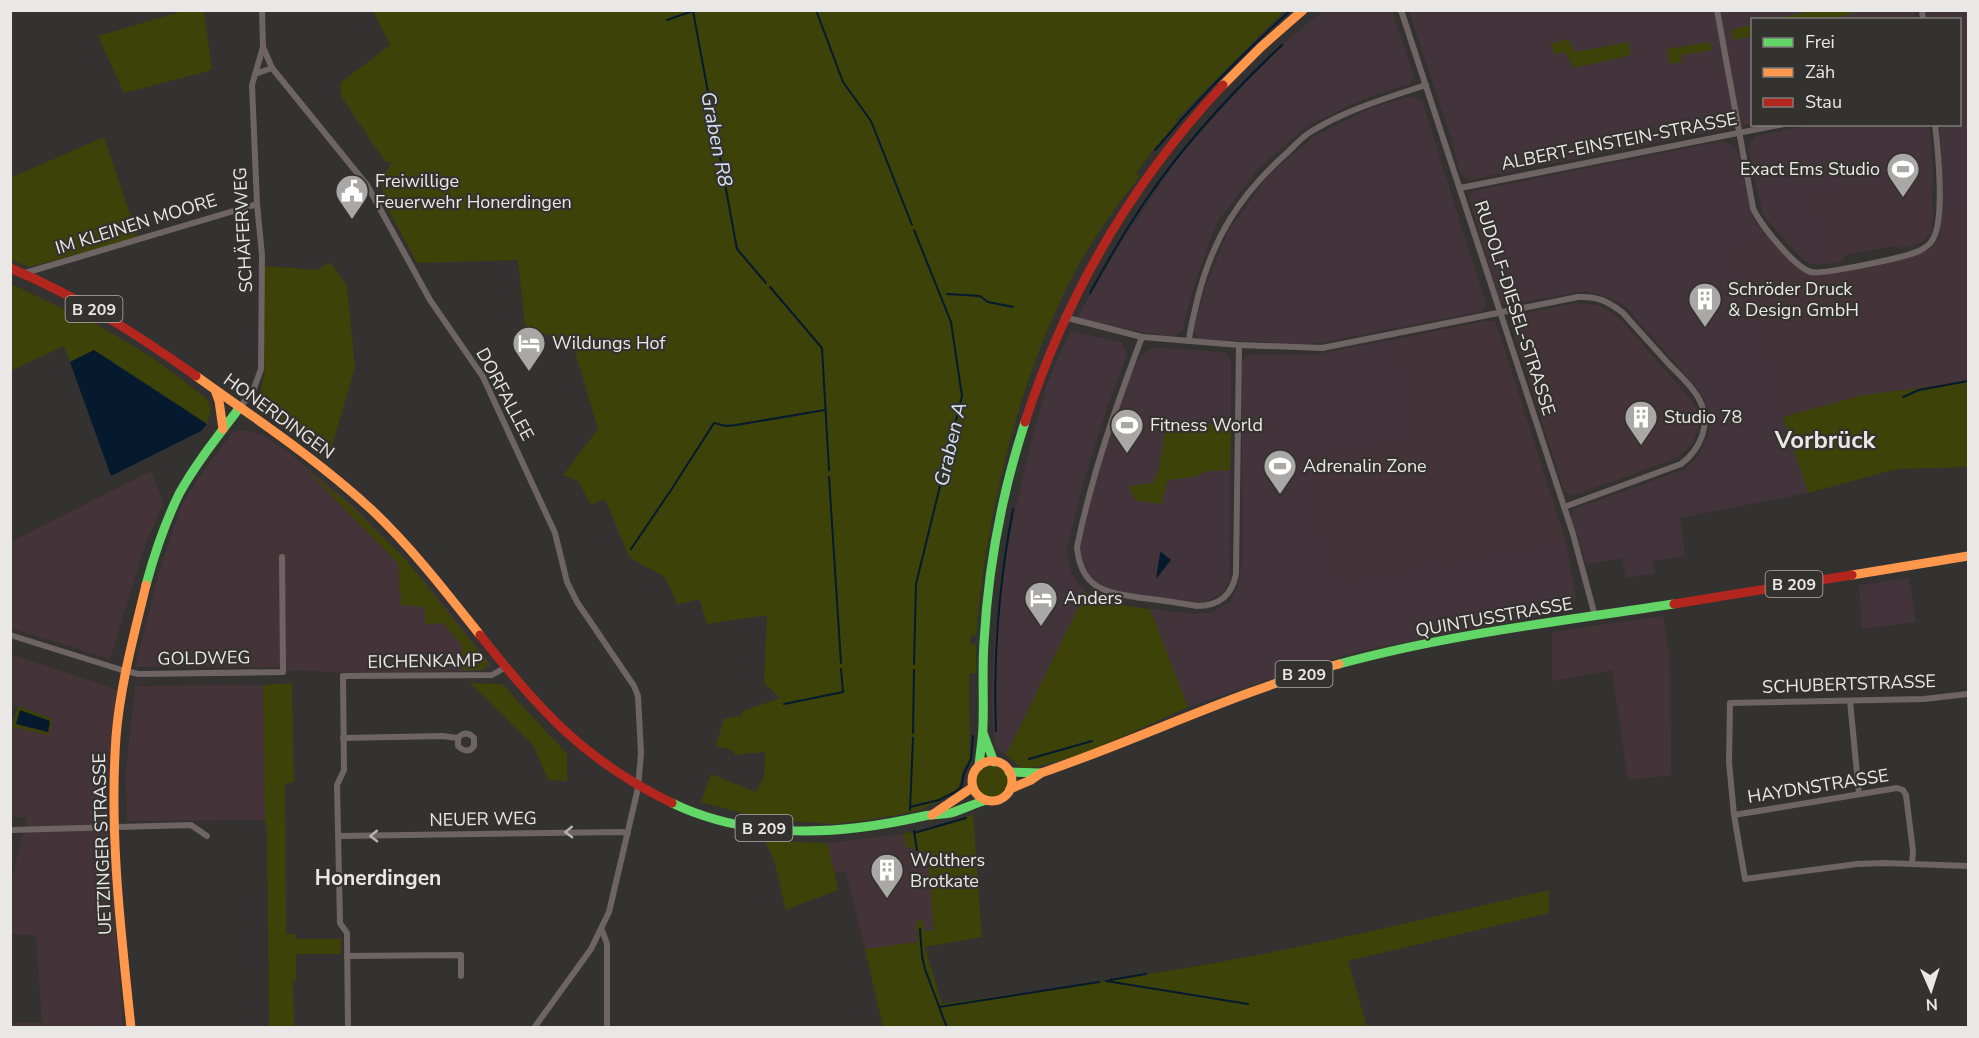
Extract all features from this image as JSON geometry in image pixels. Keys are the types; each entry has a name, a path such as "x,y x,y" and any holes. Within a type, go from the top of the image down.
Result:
{"main road":[{"path":"986,800 978,795 973,787 973,776 979,766 983,732 984,631 998,531 1022,427 1037,385 1064,318 1089,268 1124,211 1180,135 1242,66 1303,10"},
{"name":"HONERDINGEN","path":"10,268 57,289 122,326 240,407 321,467 388,525 427,568 506,667"},
{"path":"215,390 223,429"},
{"name":"UETZINGER STRASSE","path":"131,1028 115,827 114,760 125,671 150,569 166,523 185,484 240,407"},
{"name":"QUINTUSSTRASSE","path":"1010,789 1041,773 1259,688 1368,657 1595,616 1968,556"},
{"name":"B 209","path":"506,667 563,732 600,764 638,788 679,808 699,814 755,827 830,831 890,824 945,814 986,800 1003,798 1010,789"},
{"path":"983,732 994,762"},
{"path":"979,766 986,762 1003,765 1011,777 1010,789"},
{"name":"QUINTUSSTRASSE","path":"1009,772 1041,773"},
{"name":"B 209","path":"932,815 973,787"}],"street":[{"name":"DORFALLEE","path":"262,10 263,47 272,68 367,185 430,300 483,377 555,533 567,582 637,693 641,753 638,788 615,892 602,930 591,949 534,1028"},
{"name":"RUDOLF-DIESEL-STRASSE","path":"1401,10 1564,507 1595,616"},
{"path":"1717,10 1753,208 1759,221 1800,266 1812,272 1823,272 1917,252 1928,246 1934,237 1939,206 1935,126"},
{"name":"SCHÄFERWEG","path":"240,407 253,391 261,369 262,255 257,204 252,86 263,47"},
{"path":"255,74 272,68"},
{"path":"1189,342 1200,288 1224,227 1241,200 1264,172 1310,132 1339,116 1365,104 1426,85"},
{"name":"ALBERT-EINSTEIN-STRASSE","path":"1460,188 1773,126"},
{"name":"IM KLEINEN MOORE","path":"24,273 257,204"},
{"path":"1064,318 1143,337 1189,342 1322,348 1578,297 1589,296 1609,302 1623,313 1693,391 1703,411 1705,426 1700,441 1690,457 1681,464 1564,507"},
{"path":"1143,337 1112,415 1090,485 1077,547 1078,556 1085,575 1091,582 1108,592 1197,606 1208,606 1225,598 1232,590 1236,574 1239,345"},
{"name":"GOLDWEG","path":"10,634 139,674 283,672 282,557"},
{"name":"EICHENKAMP","path":"343,738 343,676 492,675 506,667"},
{"name":"SCHUBERTSTRASSE","path":"1734,814 1729,762 1730,703 1924,699 1968,694"},
{"path":"1850,701 1859,795"},
{"path":"348,1028 347,933 340,923 337,785 344,770 343,738 442,736 458,738"},
{"name":"HAYDNSTRASSE","path":"1734,814 1897,788 1903,790 1906,795 1913,851 1912,864"},
{"path":"1734,814 1745,879 1857,864 1968,866"},
{"path":"10,830 191,825 207,836"},
{"name":"NEUER WEG","path":"339,836 628,833"},
{"path":"602,930 607,944 607,1028"},
{"path":"347,956 461,955 461,976"}],"shaded area":[{"path":"1915,10 1916,18 1751,18 1751,124 1468,180 1460,173 1450,134 1409,11"},
{"path":"1323,11 1392,11 1414,75 1410,84 1363,99 1307,126 1260,167 1217,222 1194,285 1182,331 1170,337 1083,321 1078,316 1124,238 1182,153 1290,38"},
{"path":"1926,11 1968,11 1968,207 1942,212 1942,154 1939,126 1961,126 1961,18 1927,18"},
{"path":"1411,96 1422,101 1486,304 1483,311 1319,343 1199,339 1193,330 1205,288 1228,231 1268,176 1313,137 1368,109"},
{"path":"1808,126 1929,126 1933,169 1814,194 1826,264 1810,264 1803,260 1763,215 1748,148 1755,136"},
{"path":"1723,141 1732,145 1739,154 1754,220 1766,234 1730,249 1778,378 1775,391 1808,493 1680,518 1685,556 1653,561 1655,573 1626,578 1622,558 1587,565 1571,516 1574,509 1685,469 1699,455 1708,435 1710,423 1704,399 1699,390 1624,305 1605,296 1585,291 1507,305 1500,302 1469,199 1473,191"},
{"path":"1933,169 1932,207 1934,211 1931,232 1924,241 1914,245 1897,248 1894,246 1846,255 1842,261 1826,264 1813,194"},
{"path":"1968,207 1968,382 1863,395 1783,417 1775,390 1778,378 1730,249 1766,234 1799,267 1810,274 1917,255 1932,247 1940,236 1942,212"},
{"path":"1576,303 1597,305 1613,313 1622,321 1694,403 1698,416 1698,429 1692,445 1677,458 1572,496 1564,491 1510,322 1516,315"},
{"path":"1494,321 1497,326 1566,542 1339,582 1307,489 1307,458 1416,438 1397,339"},
{"path":"1070,331 1121,342 1127,355 1084,480 1067,550 1071,573 1086,592 1006,755 995,745 991,698 995,634 1009,540 1028,454 1047,384"},
{"path":"1397,339 1416,438 1307,458 1307,489 1339,582 1566,542 1576,597 1571,607 1560,612 1361,651 1188,707 1150,609 1195,614 1212,612 1231,602 1238,584 1242,564 1242,361 1250,354 1311,355"},
{"path":"1151,349 1225,352 1231,360 1230,580 1221,594 1207,601 1193,604 1118,593 1092,582 1081,566 1079,548 1093,483 1116,412 1135,365 1142,355"},
{"path":"246,430 262,435 284,449 356,508 427,584 492,666 480,671 363,673 288,670 275,667 135,667 159,573 180,509 197,480 232,433"},
{"path":"151,471 163,503 145,545 110,659 11,628 11,542"},
{"path":"1909,578 1916,622 1862,629 1859,585"},
{"path":"1663,616 1670,659 1671,775 1628,780 1612,670 1552,681 1552,632"},
{"path":"11,654 117,690 109,760 107,812 123,1027 11,1027 11,1023 42,1023 36,935 11,934 11,882 27,817 11,817 10,719 14,718 18,707 11,704"},
{"path":"263,685 265,820 127,821 126,770 137,686"},
{"path":"903,834 907,848 927,852 934,930 923,931 917,921 918,942 865,949 846,871 835,873 827,843"}],"green space":[{"path":"183,11 204,11 212,70 124,93 98,36"},
{"path":"373,11 1284,11 1176,120 1177,123 1136,173 1140,176 1078,266 1038,353 1022,399 997,493 988,540 976,635 971,636 970,644 976,645 976,673 969,674 970,758 963,771 958,790 953,795 918,811 832,824 763,819 701,802 711,774 756,792 764,777 765,752 735,755 733,750 716,746 724,719 742,715 743,711 780,698 764,683 767,615 707,624 699,599 677,605 666,578 629,557 605,499 591,505 578,481 563,475 598,429 573,345 525,326 518,260 417,263 382,198 383,178 392,162 384,160 341,96 340,83 390,45"},
{"path":"1811,11 1852,11 1852,14 1832,18 1779,18"},
{"path":"1751,25 1751,36 1733,40 1731,30"},
{"path":"1568,39 1576,52 1628,42 1631,55 1574,68 1565,52 1555,54 1551,44"},
{"path":"1710,42 1712,50 1681,55 1682,62 1670,64 1667,49"},
{"path":"104,137 138,238 29,267 11,260 10,178"},
{"path":"330,262 347,285 355,368 329,456 261,409 259,401 265,369 260,311 265,266 318,270"},
{"path":"13,285 100,326 153,358 207,399 211,409 207,424 94,350 70,362 64,346 11,371 10,286"},
{"path":"1968,382 1968,467 1897,469 1808,493 1783,417 1863,395"},
{"path":"1167,423 1231,424 1230,470 1207,471 1194,477 1168,480 1161,504 1135,500 1129,486 1153,483 1159,468"},
{"path":"304,468 349,504 406,560 489,664 482,670 462,670 462,645 443,623 425,624 425,607 401,605 398,563"},
{"path":"1086,592 1114,604 1150,609 1188,707 1085,752 1023,769 1006,755"},
{"path":"292,683 294,782 285,783 286,934 296,934 296,939 341,939 341,954 296,954 296,981 293,981 294,1027 269,1027 263,685"},
{"path":"470,683 502,684 567,754 567,781 548,780 533,745"},
{"path":"18,706 53,719 49,735 12,727"},
{"path":"992,766 1003,771 1008,782 1003,793 992,798 981,793 976,782 981,771"},
{"path":"973,814 982,937 925,947 942,1004 1133,977 1247,957 1361,934 1549,890 1549,913 1348,961 1367,1027 883,1027 865,949 918,942 916,921 922,920 924,931 934,930 927,852 907,848 903,834"},
{"path":"765,841 827,843 838,890 786,910 774,860"}],"water":[{"path":"94,350 207,424 201,431 111,476 70,362"},
{"path":"1160,553 1171,560 1156,579"},
{"path":"20,710 50,721 48,732 16,724"}],"waterway":[{"name":"Graben A","path":"816,10 843,82 871,121 912,225"},
{"path":"1155,150 1220,78 1291,10"},
{"name":"Graben R8","path":"667,20 693,11 737,249 766,283"},
{"path":"1090,293 1130,225 1191,140 1244,82 1282,45"},
{"name":"Graben A","path":"914,230 951,322 962,396 916,584 914,664"},
{"name":"Graben R8","path":"770,287 822,348 829,470"},
{"path":"947,294 980,296 988,302 1013,307"},
{"path":"1903,397 1919,390 1968,381"},
{"path":"631,549 714,423 726,426 736,425 825,410"},
{"name":"Graben R8","path":"829,477 841,663"},
{"path":"996,731 995,675 998,620 1013,509"},
{"name":"Graben R8","path":"784,704 843,692 841,669"},
{"name":"Graben A","path":"913,733 914,670"},
{"path":"910,807 939,800 961,787 964,773 971,759 973,736"},
{"name":"Graben A","path":"910,810 913,738"},
{"path":"1029,759 1092,741"},
{"path":"914,833 966,818"},
{"name":"Graben A","path":"914,831 917,850"},
{"name":"Graben A","path":"920,929 925,969 947,1028"},
{"path":"1110,980 1146,974"},
{"path":"1106,981 1248,1004"},
{"path":"939,1007 1099,982"}],"traffic: fast":[{"path":"146,585 160,539 179,494 200,460 240,407"},
{"path":"979,766 983,730 983,652 989,586 1003,503 1025,422"},
{"path":"1339,664 1464,636 1674,604"},
{"path":"983,733 994,762"},
{"path":"1009,772 1041,773"},
{"path":"672,803 733,824 796,831 861,827 927,815 948,814 986,800"}],"traffic: slow":[{"path":"1223,85 1303,10"},
{"path":"196,376 308,457 372,510 415,555 480,635"},
{"path":"215,390 223,429"},
{"path":"1852,575 1968,556"},
{"path":"131,1028 117,883 114,773 121,699 146,585"},
{"path":"1010,789 1041,773 1226,701 1339,664"},
{"path":"992,761 1006,767 1012,781 1006,795 992,801 978,795 972,781 978,767 992,761"},
{"path":"932,815 973,787"}],"traffic: jam":[{"path":"1025,422 1061,330 1106,242 1160,160 1223,85"},
{"path":"10,268 106,317 196,376"},
{"path":"1674,604 1852,575"},
{"path":"480,635 523,687 566,731 614,770 672,803"}],"place":[{"name":"Exact Ems Studio","path":"1903,198"},
{"name":"Freiwillige Feuerwehr Honerdingen","path":"352,220"},
{"name":"Schröder Druck & Design GmbH","path":"1705,328"},
{"name":"Wildungs Hof","path":"529,372"},
{"name":"Studio 78","path":"1641,446"},
{"name":"Fitness World","path":"1127,454"},
{"name":"Adrenalin Zone","path":"1280,495"},
{"name":"Anders","path":"1041,627"},
{"name":"Wolthers Brotkate","path":"887,899"}],"district":[{"name":"Vorbrück","path":"1825,440"},
{"name":"Honerdingen","path":"378,878"}]}
